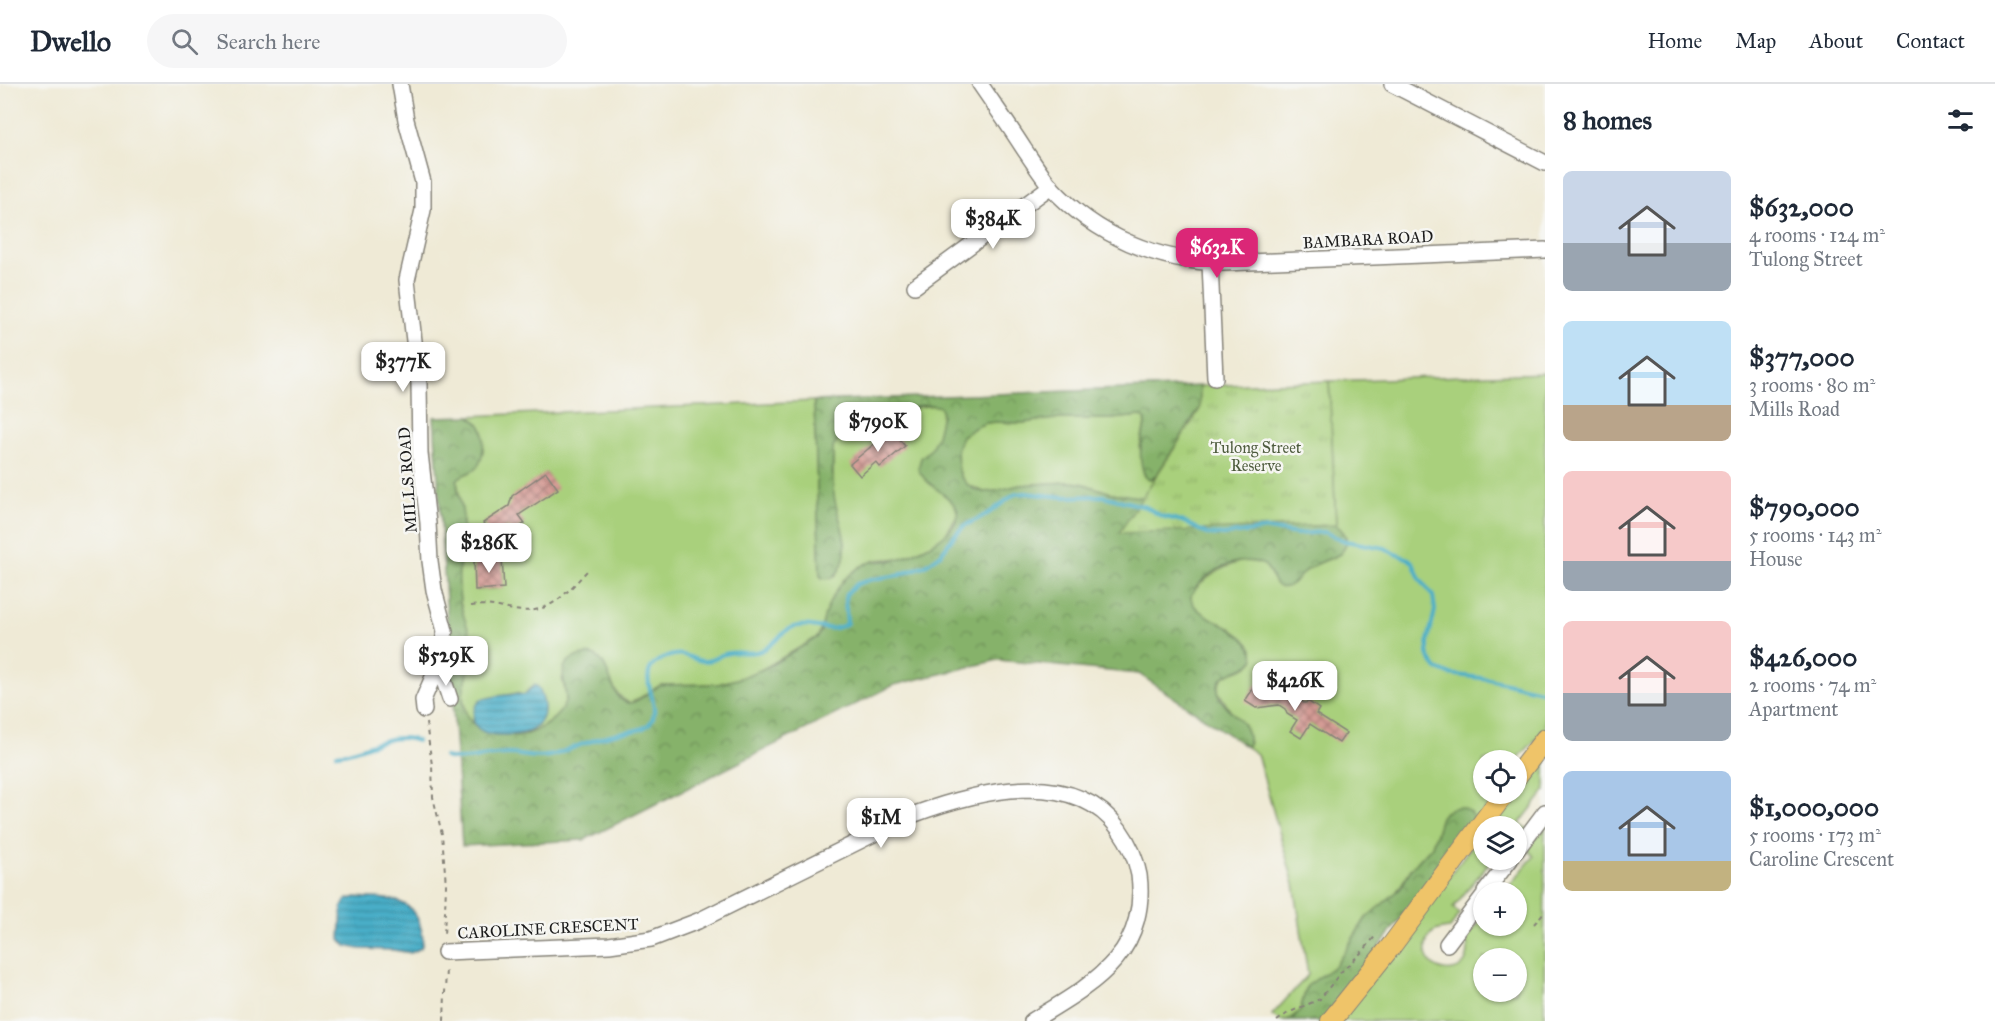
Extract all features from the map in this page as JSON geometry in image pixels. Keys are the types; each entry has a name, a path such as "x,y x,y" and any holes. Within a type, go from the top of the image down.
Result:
{"main road":[{"path":"1527,763 1545,739"},
{"path":"1331,1021 1392,945 1497,804"}],"street":[{"name":"MILLS ROAD","path":"400,84 406,120 422,174 424,190 423,210 408,280 419,384 420,453 430,561 434,591 445,631 440,661 423,700 424,710"},
{"name":"BAMBARA ROAD","path":"980,84 1051,186 1081,214 1097,226 1128,243 1177,259 1210,263 1545,250"},
{"path":"1392,84 1545,164"},
{"path":"915,286 1051,186"},
{"path":"1210,263 1215,378"},
{"name":"MILLS ROAD","path":"440,661 440,671 450,699"},
{"name":"CAROLINE CRESCENT","path":"445,952 609,945 651,939 698,921 912,816 980,795 1017,790 1048,790 1086,801 1098,807 1114,823 1130,846 1137,865 1140,904 1134,928 1116,960 1083,989 1032,1021"},
{"path":"1527,836 1545,812"},
{"path":"1493,882 1502,870"},
{"path":"1447,944 1473,909"}],"path":[{"path":"471,606 486,605 528,612 542,609 554,603 587,571"},
{"path":"424,710 432,765 433,797 442,834 446,885 443,920 446,964 444,1021"},
{"path":"1534,924 1545,911"},
{"path":"1277,1021 1320,999 1341,972 1376,935"}],"green space":[{"path":"1545,373 1545,730 1526,750 1473,750 1473,804 1490,804 1481,816 1473,816 1473,826 1445,812 1441,817 1432,846 1411,869 1396,893 1366,918 1336,965 1305,992 1300,1011 1288,1020 1280,1021 1272,1015 1308,975 1294,884 1257,754 1247,747 1249,742 1218,691 1220,683 1227,674 1244,668 1254,660 1234,631 1195,607 1191,595 1208,578 1234,564 1247,561 1259,562 1268,567 1273,579 1300,575 1316,564 1335,557 1346,537 1336,525 1329,381"},
{"name":"Tulong Street Reserve","path":"1329,381 1336,525 1119,533 1200,409 1200,386"},
{"path":"1200,386 1200,408 1156,476 1149,479 1146,478 1141,463 1146,420 1141,416 986,423 962,436 957,449 958,468 961,477 968,485 984,492 1020,485 1081,483 1111,493 1277,527 1336,525 1340,528 1345,535 1346,543 1340,554 1309,568 1288,586 1277,586 1266,566 1242,562 1212,573 1191,595 1193,604 1200,611 1234,631 1251,648 1254,660 1226,675 1218,684 1220,699 1246,730 1247,747 1139,674 998,660 894,685 584,840 462,846 434,417 469,416 482,429 483,453 479,463 475,469 457,480 463,520 459,592 461,609 472,648 463,700 467,716 479,728 497,734 516,735 538,730 549,723 563,708 566,697 564,668 572,659 579,656 591,655 599,658 617,694 622,700 630,703 661,685 718,684 768,667 818,637 833,597 853,572 872,562 895,560 918,551 938,540 953,526 957,518 957,509 949,498 921,475 918,469 921,458 931,449 937,436 942,415 941,408 931,405 920,406 894,421 868,415 861,416 833,448 833,489 844,534 845,553 843,563 836,574 829,579 822,578 820,575 814,401"},
{"path":"814,401 820,575 845,543 833,495 834,444 846,434 859,417 869,415 890,421 899,420 918,407 937,405 941,408 939,429 931,449 945,494 954,503 958,514 945,536 934,543 902,558 875,560 843,580 826,613 818,637 754,674 718,684 661,685 631,703 625,701 617,693 603,664 562,678 566,697 562,710 551,721 530,732 524,733 538,726 544,703 538,687 529,689 524,695 516,693 490,699 477,728 467,716 462,694 472,656 472,647 460,602 458,576 463,520 457,480 460,476 471,472 483,431 480,425 469,416","holes":["502,558 503,588 476,590 474,560"]},
{"path":"1141,416 1146,419 1140,447 1144,475 1152,479 1156,476 1142,498 1068,482 1020,485 984,492 968,485 961,477 956,460 962,435 986,423"},
{"path":"1545,749 1545,791 1525,816 1494,816 1504,804 1527,804 1527,773"},
{"path":"1459,807 1469,811 1473,821 1324,1021 1284,1021 1294,1017 1300,1011 1307,986 1336,965 1366,918 1401,888 1411,869 1432,846 1441,817 1452,808"},
{"path":"1545,822 1544,1021 1338,1021 1473,844 1473,870 1483,870 1453,908 1460,914 1450,928 1436,931 1428,937 1426,953 1430,962 1438,968 1456,969 1464,963 1468,953 1466,939 1473,930 1473,936 1527,936 1527,882 1512,882 1522,870 1527,870 1527,864 1534,856 1527,849 1543,830 1541,827"}],"water":[{"path":"535,685 542,697 544,714 537,726 530,731 521,734 499,735 485,733 475,724 474,711 482,699 509,694 524,695"},
{"path":"356,897 394,900 409,908 421,928 423,940 421,948 411,953 346,946 340,939 342,907 346,900"}],"building":[{"path":"891,430 905,446 880,467 876,462 860,476 850,464"},
{"path":"546,472 558,489 519,515 525,523 512,533 508,527 493,538 483,523 509,506 512,496"},
{"path":"502,558 504,588 475,590 474,560"},
{"path":"1256,684 1267,692 1284,690 1304,703 1309,702 1319,709 1316,714 1346,733 1339,743 1310,724 1301,738 1290,731 1297,720 1279,705 1256,708 1245,701"}],"waterway":[{"path":"445,757 467,759 500,754 543,757 605,736 641,729 648,725 653,717 654,707 648,677 651,668 659,661 678,654 707,661 729,653 757,652 769,647 787,630 798,626 829,628 841,626 847,623 846,594 857,584 899,575 926,565 941,554 964,526 989,513 1015,494 1025,493 1063,497 1103,496 1146,507 1161,516 1182,521 1207,534 1224,535 1268,529 1297,534 1324,532 1345,541 1385,548 1409,559 1433,596 1435,610 1428,641 1428,654 1437,669 1449,674 1489,679 1545,692"},
{"path":"337,754 397,738 417,741"}]}
